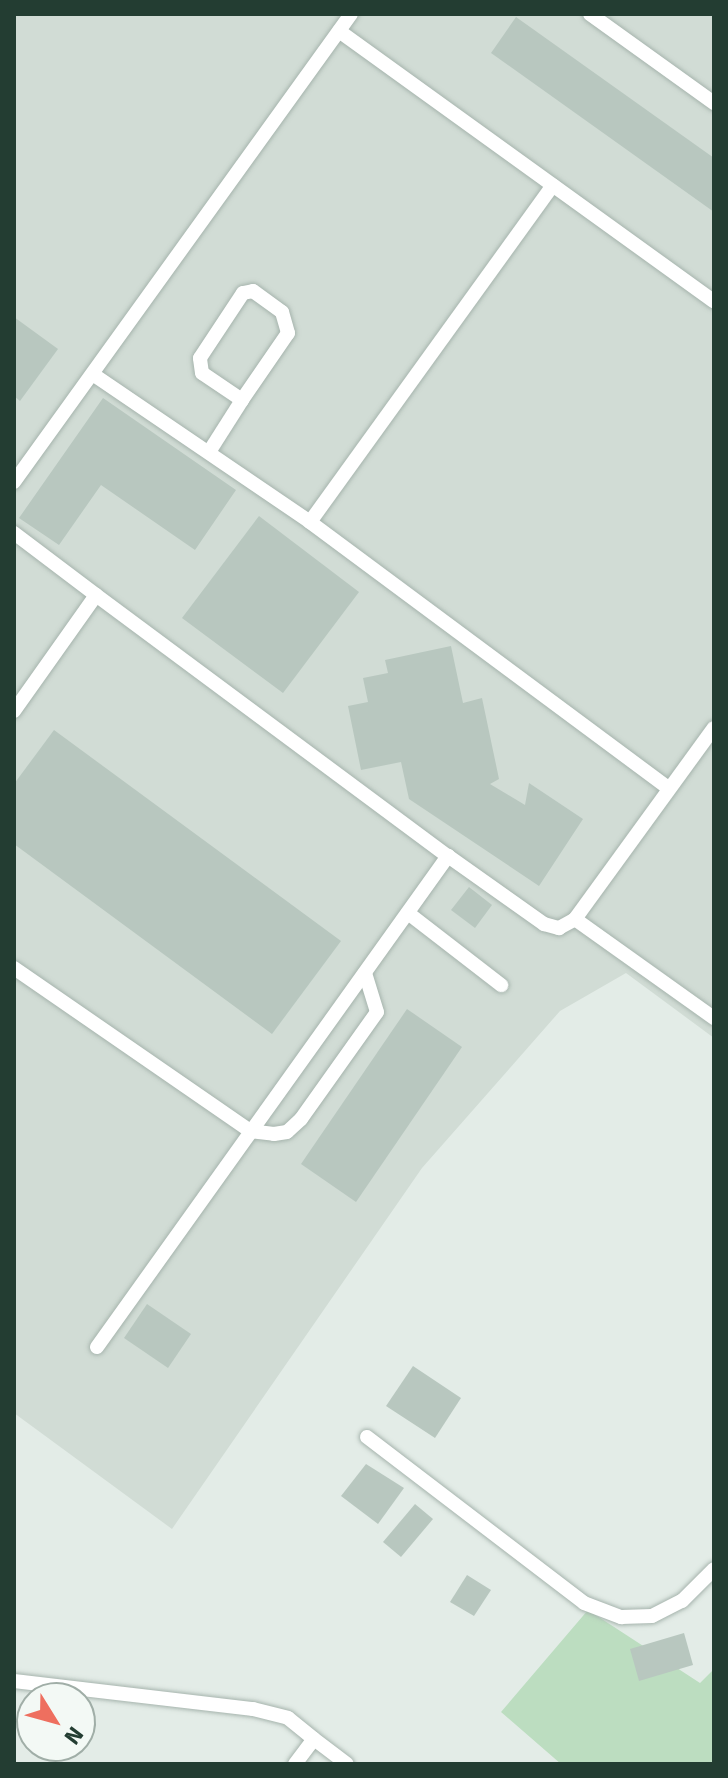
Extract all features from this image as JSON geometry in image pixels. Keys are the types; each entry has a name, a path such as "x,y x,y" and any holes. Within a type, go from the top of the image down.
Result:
{"lane":[{"path":"14,482 351,14"},
{"path":"590,14 714,103"},
{"path":"339,31 714,301"},
{"path":"310,522 553,185"},
{"path":"209,452 288,333 282,312 253,291 243,293 198,366 242,400"},
{"path":"94,375 310,522 669,789"},
{"path":"14,533 544,924 559,928 575,919 714,728"},
{"path":"14,711 96,595"},
{"path":"97,1347 448,856"},
{"path":"408,913 501,985"},
{"path":"575,919 714,1018"},
{"path":"14,968 250,1131 287,1132 301,1119 377,1012 365,973"},
{"path":"367,1437 584,1603 621,1617 652,1616 682,1601 714,1569"},
{"path":"14,1681 253,1709 288,1718 347,1764"},
{"path":"295,1764 314,1739"}],"shaded area":[{"path":"14,14 714,14 714,1038 626,973 560,1011 422,1168 172,1529 14,1413"}],"green space":[{"path":"588,1610 700,1683 714,1669 714,1764 561,1764 501,1712"}],"building":[{"path":"516,17 714,158 714,212 491,53"},
{"path":"14,317 58,349 20,401 14,396"},
{"path":"103,398 236,490 195,550 101,485 59,545 19,518"},
{"path":"259,516 359,592 283,693 182,618"},
{"path":"451,646 463,703 482,698 499,779 490,784 525,805 529,783 583,819 539,886 409,799 401,762 361,770 348,706 368,702 363,678 388,673 385,660"},
{"path":"54,730 341,941 272,1034 14,844 14,784"},
{"path":"469,887 492,905 475,928 451,910"},
{"path":"407,1009 462,1047 356,1202 301,1164"},
{"path":"147,1304 191,1334 168,1368 124,1338"},
{"path":"413,1366 461,1398 435,1438 386,1406"},
{"path":"366,1464 404,1488 378,1524 341,1496"},
{"path":"415,1504 433,1519 401,1557 383,1542"},
{"path":"467,1575 491,1590 474,1616 450,1602"},
{"path":"684,1633 693,1665 639,1681 630,1649"}]}
